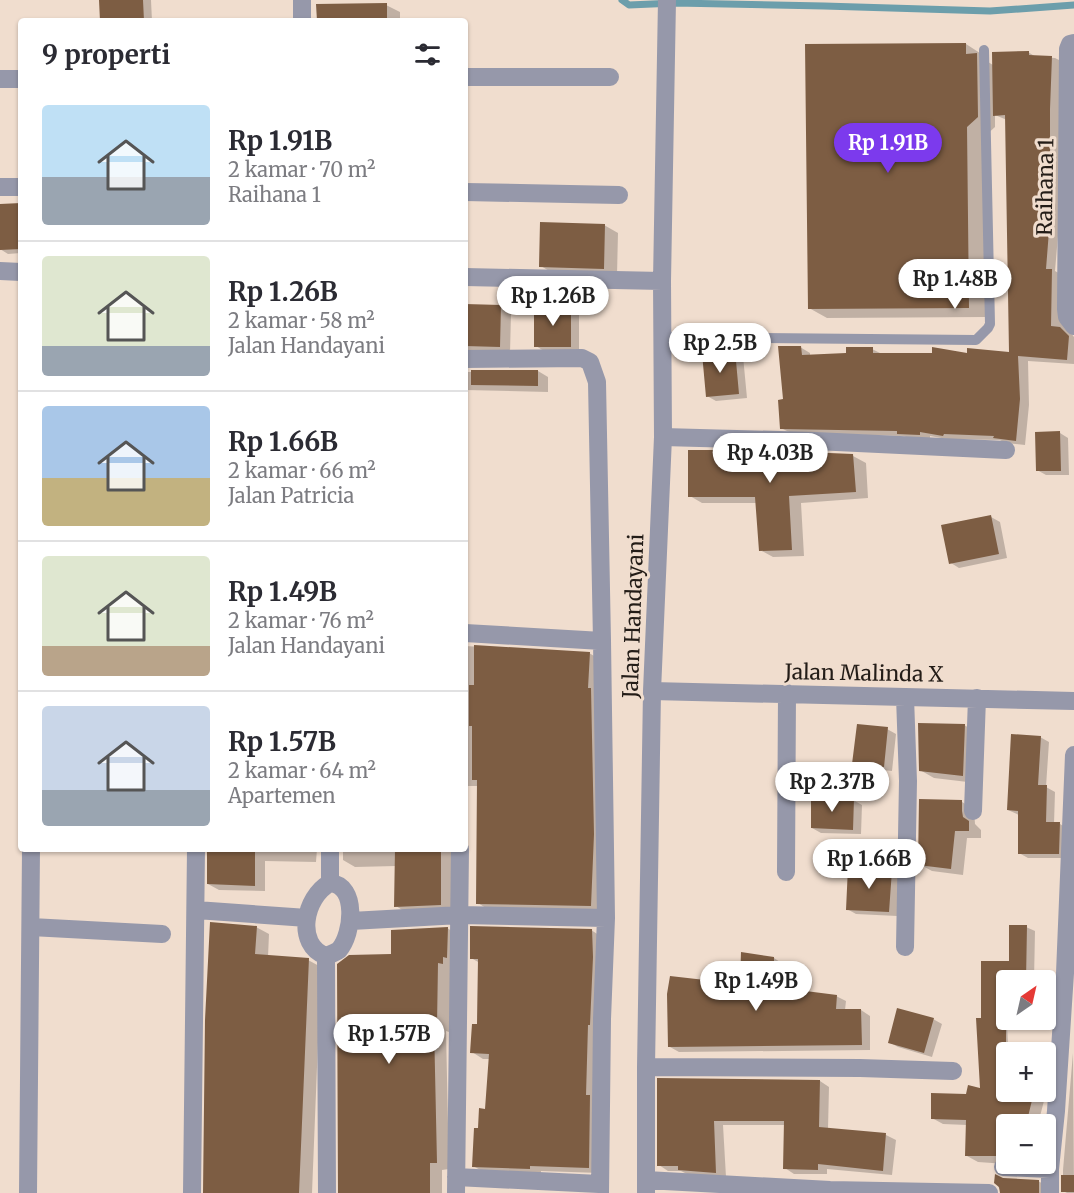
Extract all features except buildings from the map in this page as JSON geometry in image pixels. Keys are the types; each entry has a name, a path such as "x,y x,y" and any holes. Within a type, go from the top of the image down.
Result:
{"street":[{"path":"302,0 302,18"},
{"name":"Jalan Handayani","path":"646,1187 645,1067 652,691 663,437 662,281 667,0"},
{"name":"Raihana 1","path":"1071,44 1066,309 1067,317 1074,327"},
{"path":"468,77 610,77"},
{"path":"0,79 18,79"},
{"path":"0,188 18,187"},
{"path":"468,192 619,195"},
{"path":"0,271 18,272"},
{"path":"468,277 662,281"},
{"path":"460,852 456,1185 599,1189 606,918 597,382 590,362 582,358 468,359"},
{"path":"663,437 1006,450"},
{"path":"468,633 602,641"},
{"name":"Jalan Malinda X","path":"652,691 1074,701"},
{"path":"786,872 787,693"},
{"path":"905,696 908,781 905,946"},
{"path":"973,811 977,698"},
{"path":"1056,1114 1065,973 1074,755"},
{"path":"28,1193 31,852"},
{"path":"192,1193 196,852"},
{"path":"330,852 330,883"},
{"path":"326,956 311,947 306,934 310,908 319,892 330,883"},
{"path":"326,956 337,952 351,921 348,898 343,889 330,883"},
{"path":"196,910 307,918"},
{"path":"351,921 460,915 606,918"},
{"path":"31,927 162,934"},
{"path":"326,956 327,1193"},
{"path":"645,1067 953,1071"},
{"path":"1050,1174 1050,1193"},
{"path":"646,1187 989,1193"}],"lane":[{"path":"663,337 976,340 990,324 984,51"}],"waterway":[{"path":"622,0 629,5 675,3 990,11 1074,5"}]}
